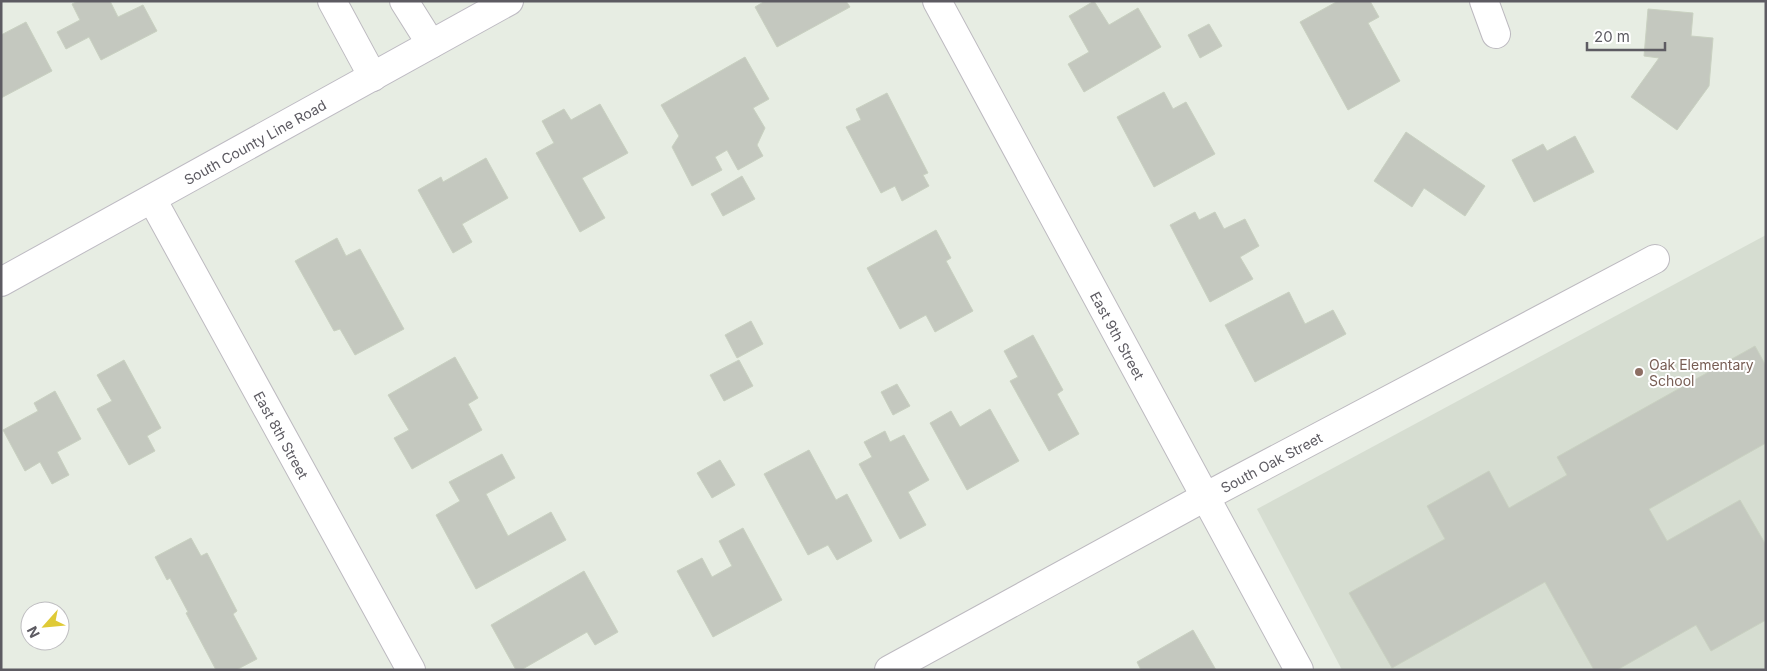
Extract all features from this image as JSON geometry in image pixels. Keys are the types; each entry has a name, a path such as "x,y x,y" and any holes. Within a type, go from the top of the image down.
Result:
{"street":[{"path":"332,1 373,77"},
{"path":"404,1 431,44"},
{"name":"South County Line Road","path":"1,282 509,1"},
{"name":"East 9th Street","path":"936,1 1299,670"},
{"path":"1484,1 1496,34"},
{"name":"East 8th Street","path":"152,200 411,670"},
{"name":"South Oak Street","path":"889,670 1205,497 1655,259"}],"shaded area":[{"name":"Oak Elementary School","path":"1766,235 1766,670 1342,670 1257,509"}],"building":[{"path":"78,1 110,1 118,17 143,5 157,31 101,60 89,37 66,49 57,32 80,20 72,4"},
{"path":"765,1 846,1 850,7 777,47 755,7"},
{"path":"1094,1 1109,25 1138,8 1161,47 1084,92 1068,64 1089,52 1069,16"},
{"path":"1338,1 1370,1 1379,17 1368,23 1400,81 1348,110 1300,22"},
{"path":"1648,9 1693,13 1691,36 1713,38 1709,86 1677,130 1631,97 1659,58 1644,56"},
{"path":"26,22 52,71 1,98 1,35"},
{"path":"1209,24 1222,46 1200,58 1188,35"},
{"path":"745,57 769,99 753,108 765,128 757,145 763,156 738,170 727,150 715,157 722,170 692,186 672,147 679,136 661,105"},
{"path":"1164,92 1173,109 1186,102 1215,154 1154,187 1117,117"},
{"path":"887,93 928,173 923,175 929,186 902,201 895,186 881,193 846,127 861,120 856,109"},
{"path":"600,104 628,153 582,178 605,218 580,232 536,153 554,143 542,121 564,109 571,120"},
{"path":"1406,132 1485,186 1465,216 1424,188 1412,207 1374,181"},
{"path":"1575,136 1594,172 1534,202 1512,160 1543,144 1547,151"},
{"path":"486,158 508,198 462,224 472,242 453,253 418,190 441,177 443,182"},
{"path":"742,176 755,199 723,216 711,194"},
{"path":"1195,212 1199,220 1215,212 1224,229 1245,219 1259,246 1240,257 1253,279 1210,302 1170,225"},
{"path":"936,230 951,258 946,261 973,311 935,332 926,315 900,329 867,268"},
{"path":"337,238 346,256 360,249 404,329 355,355 340,329 334,331 295,261"},
{"path":"1289,292 1305,324 1333,310 1346,334 1255,382 1225,325"},
{"path":"751,321 763,344 737,358 725,335"},
{"path":"1033,335 1063,390 1057,394 1079,434 1049,451 1010,381 1018,377 1004,351"},
{"path":"1755,346 1766,366 1766,443 1649,509 1667,541 1740,500 1766,545 1766,620 1711,651 1696,625 1617,670 1594,670 1545,582 1392,668 1349,593 1445,539 1427,506 1489,471 1509,508 1567,475 1557,457"},
{"path":"455,357 478,398 468,404 482,430 412,469 394,438 409,430 388,395"},
{"path":"124,360 161,428 147,436 155,451 129,465 97,409 112,401 97,375"},
{"path":"739,360 753,386 724,401 710,375"},
{"path":"897,384 910,406 893,415 881,392"},
{"path":"55,391 81,439 57,452 69,475 52,484 40,462 25,471 3,430 38,411 34,403"},
{"path":"990,409 1019,461 967,490 930,423 951,411 960,427"},
{"path":"885,431 890,442 904,435 929,480 908,492 926,525 900,539 859,464 872,457 864,442"},
{"path":"809,450 836,500 847,494 872,541 837,560 828,545 808,555 764,474"},
{"path":"502,454 515,478 486,494 508,536 551,512 566,540 476,589 436,515 460,501 449,482"},
{"path":"720,460 735,485 712,498 697,473"},
{"path":"743,528 782,600 713,637 677,571 702,558 712,577 732,566 719,541"},
{"path":"191,538 201,556 207,553 237,611 233,614 257,659 236,670 216,670 170,578 167,580 155,557"},
{"path":"584,571 618,632 595,645 587,632 521,670 516,670 491,625"},
{"path":"1193,630 1216,670 1141,670 1137,662"}],"place":[{"name":"Oak Elementary School","path":"1639,372"}]}
